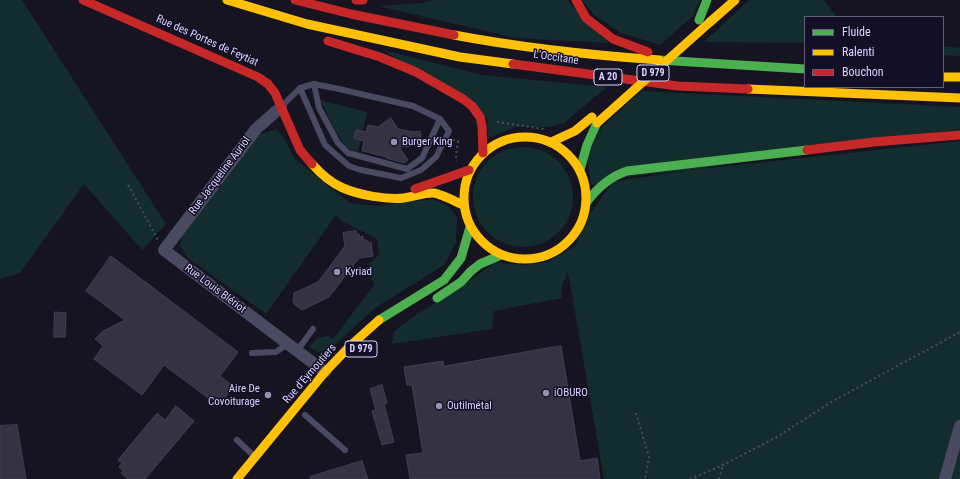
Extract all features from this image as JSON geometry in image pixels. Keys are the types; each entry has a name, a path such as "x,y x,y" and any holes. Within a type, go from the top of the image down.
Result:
{"main road":[{"name":"Rue des Portes de Feytiat","path":"83,0 258,77 268,84 275,93 300,150 321,174 343,188 388,198 403,198 433,193 463,205"},
{"name":"L'Occitane","path":"227,0 307,24 460,57 678,86 960,98"},
{"name":"L'Occitane","path":"295,0 351,14 475,39 582,54 804,69"},
{"path":"356,0 363,0"},
{"path":"576,0 586,18 613,39 643,50 698,63"},
{"path":"699,20 707,0"},
{"name":"D 979","path":"580,170 594,120 722,0"},
{"name":"D 979","path":"551,142 594,120 735,0"},
{"path":"262,11 274,24"},
{"path":"319,38 380,57 416,72 463,99 472,106 482,123 482,153"},
{"path":"944,76 960,78"},
{"path":"586,203 593,193 614,175 627,171 874,142 960,135"},
{"path":"515,137 534,137 551,142 568,154 580,170 585,186 586,203 581,221 571,238 557,250 539,258 520,259 501,255 483,244 470,227 463,205 464,188 470,170 482,153 498,142 515,137"},
{"name":"Rue des Portes de Feytiat","path":"388,198 470,170"},
{"name":"Rue d'Eymoutiers","path":"237,479 256,458 325,372 376,322 444,280 461,258 470,227"},
{"path":"432,301 461,282 480,264 501,255"}],"street":[{"name":"Rue Jacqueline Auriol","path":"164,250 256,129 281,107"},
{"name":"Rue Louis Blériot","path":"164,250 325,372"},
{"path":"945,479 960,426"}],"lane":[{"path":"281,107 300,88 314,84 339,88 413,106 440,119 449,132 436,157 421,170 401,178 361,170 350,166 325,145 300,88"},
{"path":"314,84 319,108 338,143 348,153 407,169 422,158 440,119"},
{"path":"252,353 276,352 292,347 313,329"},
{"path":"305,415 345,450"},
{"path":"237,440 256,458"}],"path":[{"path":"482,123 496,122 548,130"},
{"path":"447,136 450,139 458,141 456,156 457,164 462,158"},
{"path":"128,185 164,250"},
{"path":"690,479 723,465 777,437 833,401 960,332"},
{"path":"636,413 649,457 645,479"},
{"path":"719,479 723,465"}],"green space":[{"path":"0,0 22,0 166,224 142,250 84,184 20,273 0,279"},
{"path":"433,0 567,0 608,43 515,38 378,6 421,3"},
{"path":"582,0 700,0 693,16 660,45 621,33 594,15"},
{"path":"749,0 824,0 836,16 804,16 804,43 704,42"},
{"path":"944,46 960,48 960,56 944,55"},
{"path":"383,50 483,75 607,87 564,123 549,127 516,127 488,138 487,119"},
{"path":"641,91 960,107 960,129 591,185 587,154 602,127"},
{"path":"320,100 367,112 358,153 346,147 336,132"},
{"path":"277,129 285,140 295,159 350,203 377,206 432,199 447,205 457,217 456,242 444,265 375,308 336,344 319,353 309,347 317,338 328,336 333,339 374,285 367,267 379,254 377,239 344,222 336,215 266,314 188,258 180,245 183,233 256,135"},
{"path":"960,141 960,479 604,479 568,272 561,287 562,298 494,311 492,329 392,344 394,331 496,262 526,265 548,262 575,246 591,212 616,178"},
{"path":"523,147 542,151 558,162 569,178 573,197 569,216 558,232 542,243 523,247 504,243 488,232 477,216 473,197 477,178 488,162 504,151"}],"building":[{"path":"391,118 398,129 413,132 420,131 422,141 412,143 412,146 399,147 408,160 404,163 362,151 364,141 354,138 356,130 366,132 368,125 378,127"},
{"name":"Kyriad","path":"356,231 356,234 359,234 360,237 363,236 363,240 367,240 367,243 371,242 373,256 359,258 329,297 302,310 295,305 293,301 294,293 318,282 345,246 343,233"},
{"path":"111,256 238,352 220,376 233,386 219,406 164,365 142,395 94,359 103,346 95,339 103,331 125,320 86,291"},
{"path":"55,312 66,313 65,337 54,337"},
{"path":"561,346 580,461 597,458 600,479 410,479 406,455 423,453 412,385 407,385 404,367 443,361 444,366"},
{"path":"382,385 387,403 384,404 394,442 382,445 372,411 376,410 370,389"},
{"path":"176,406 194,421 145,479 128,479 121,473 123,470 119,467 122,463 118,460 157,413 165,420"},
{"path":"17,425 26,479 0,479 0,426"},
{"path":"362,461 368,479 311,479 310,477"}],"traffic: fast":[{"path":"699,20 707,0"},
{"path":"659,60 804,69"},
{"path":"580,170 587,145 597,123"},
{"path":"586,203 604,184 615,176 627,171 807,150"},
{"path":"379,320 444,280 461,258 470,227"},
{"path":"437,298 461,282 480,264 501,255"}],"traffic: slow":[{"path":"227,0 307,24 460,57 513,64"},
{"path":"710,22 735,0"},
{"path":"597,123 710,22"},
{"path":"454,35 505,44 607,56 659,60"},
{"path":"944,77 960,77"},
{"path":"748,89 960,98"},
{"path":"551,142 575,131 592,117"},
{"path":"525,137 537,138 548,142 559,147 568,155 576,164 581,175 585,186 586,198 585,210 581,221 576,232 568,241 559,249 548,254 537,258 525,259 513,258 502,254 491,249 482,241 474,232 469,221 465,210 464,198 465,186 469,175 474,164 482,155 491,147 502,142 513,138 525,137"},
{"path":"312,164 334,183 357,193 381,198 408,197 434,193 463,205"},
{"path":"237,479 325,372 350,346 379,320"}],"traffic: jam":[{"path":"83,0 258,77 268,84 275,93 300,150 312,164"},
{"path":"295,0 351,14 454,35"},
{"path":"356,0 363,0"},
{"path":"576,0 586,18 613,39 648,52"},
{"path":"328,41 380,57 416,72 463,99 472,106 480,117 482,126 483,153"},
{"path":"513,64 678,86 748,89"},
{"path":"807,150 874,142 960,135"},
{"path":"415,189 469,170"}],"place":[{"name":"Burger King","path":"394,142"},
{"name":"Kyriad","path":"337,272"},
{"name":"iOBURO","path":"546,393"},
{"name":"Aire De Covoiturage","path":"268,395"},
{"name":"Outilmétal","path":"439,406"}]}
